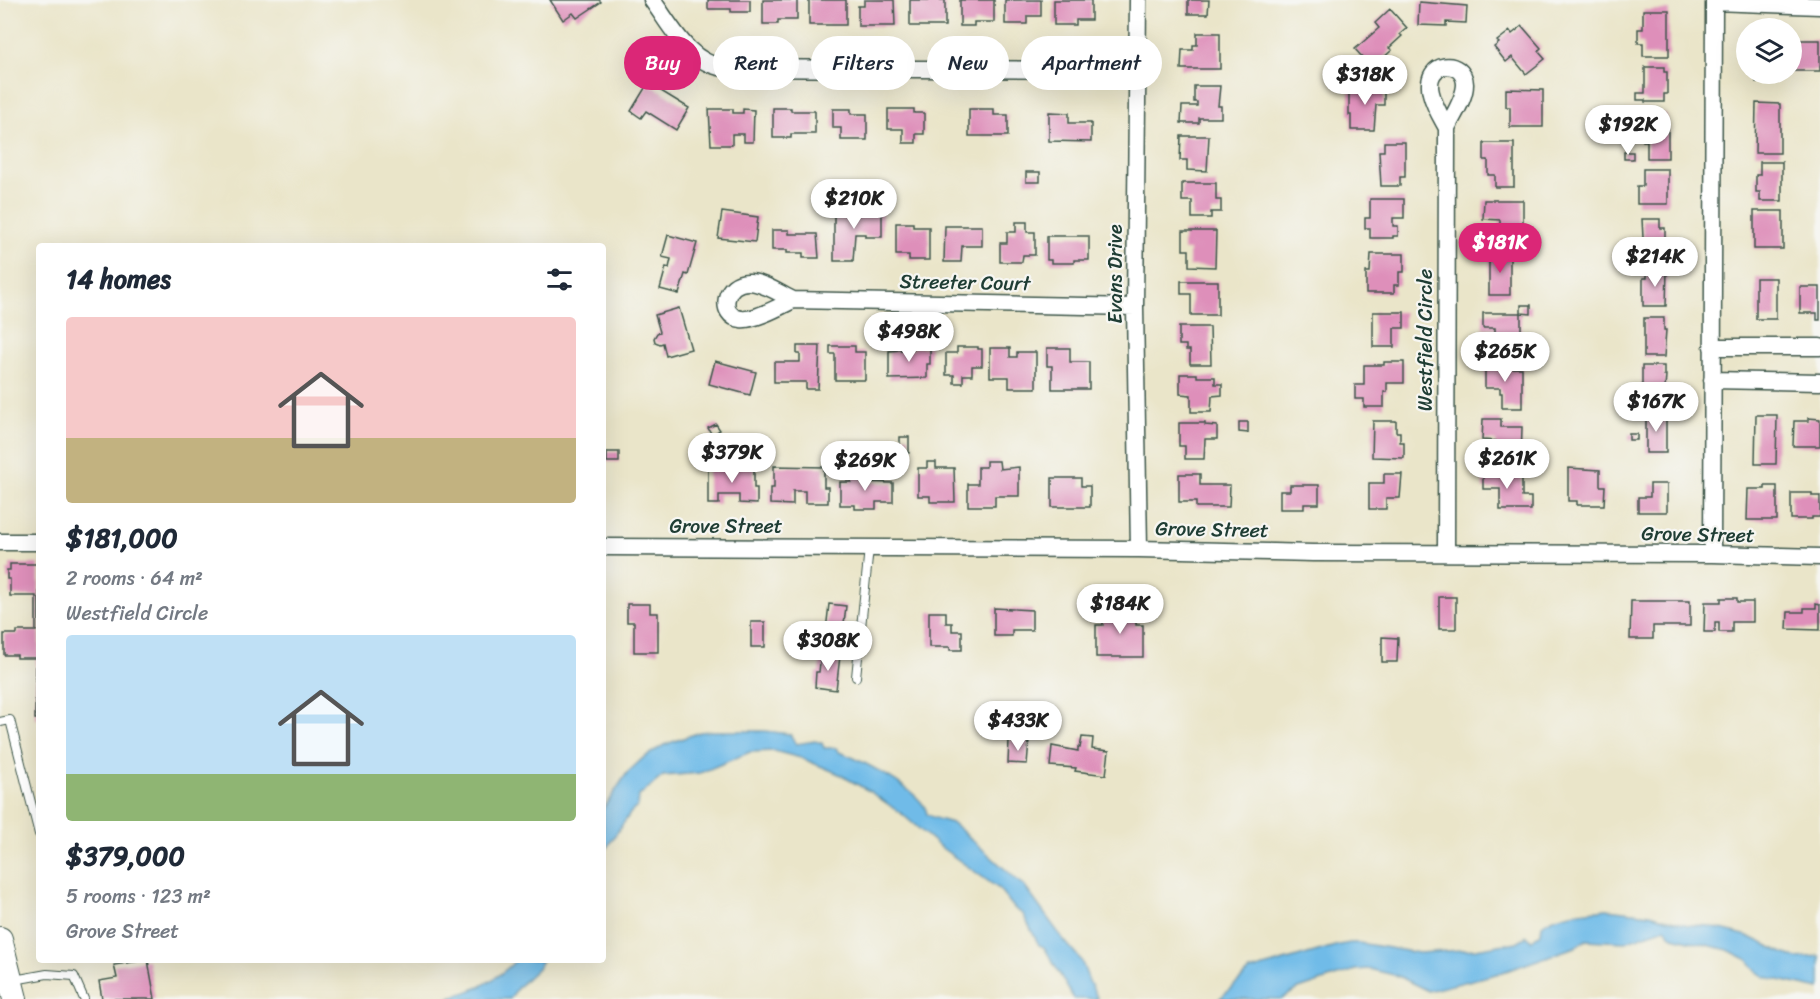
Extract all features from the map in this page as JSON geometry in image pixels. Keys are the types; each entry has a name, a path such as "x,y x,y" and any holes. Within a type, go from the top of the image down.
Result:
{"main road":[{"path":"0,939 13,990"}],"street":[{"path":"652,0 692,54 705,63 724,68 1021,69"},
{"name":"Evans Drive","path":"1138,0 1138,36"},
{"path":"1712,554 1714,1 1820,6"},
{"name":"Evans Drive","path":"1138,90 1135,307 1139,549"},
{"name":"Westfield Circle","path":"1446,553 1447,128"},
{"name":"Streeter Court","path":"793,300 1135,307"},
{"path":"1712,347 1820,347"},
{"path":"1712,380 1820,382"},
{"path":"0,542 36,542"},
{"name":"Grove Street","path":"606,547 1139,549 1313,553 1712,554 1820,557"}],"lane":[{"path":"856,677 868,548"},
{"path":"0,722 10,720 36,822"},
{"path":"13,990 47,974 74,976 84,999"}],"water":[{"path":"764,731 790,734 796,744 815,741 822,743 824,748 836,748 839,752 890,777 915,796 927,814 954,824 1025,887 1081,960 1098,999 1074,999 1044,947 1039,945 1023,914 1015,909 999,889 869,791 837,773 801,758 774,751 750,752 700,773 663,776 639,796 637,807 631,812 606,849 606,804 627,773 643,758 664,745 700,732"},
{"path":"1607,909 1650,914 1688,925 1709,926 1748,936 1797,958 1820,956 1820,989 1765,977 1756,971 1748,960 1728,950 1673,937 1665,928 1625,942 1586,940 1575,947 1500,973 1428,991 1398,976 1369,969 1355,970 1296,990 1282,999 1219,999 1250,971 1335,946 1359,943 1419,953 1476,949 1517,942 1527,936 1531,941 1541,933 1542,925 1556,917"},
{"path":"513,963 540,963 510,999 446,999 484,984"}],"building":[{"path":"550,0 599,0 601,2 577,18 573,13 563,20"},
{"path":"708,0 750,0 750,12 708,9"},
{"path":"763,0 797,0 797,20 778,20 778,24 763,24"},
{"path":"809,0 846,0 846,25 809,25"},
{"path":"864,0 894,0 895,26 858,26 858,6 864,6"},
{"path":"910,0 945,0 945,26 910,26"},
{"path":"960,0 994,0 994,22 974,22 974,26 960,26"},
{"path":"1005,0 1041,0 1041,16 1027,16 1027,24 1005,24"},
{"path":"1054,0 1091,0 1091,20 1076,20 1076,25 1054,25"},
{"path":"1188,0 1209,0 1208,14 1188,14"},
{"path":"1419,2 1467,6 1466,23 1446,22 1446,26 1418,25"},
{"path":"1390,9 1407,28 1389,48 1392,50 1372,68 1355,49 1379,28 1375,23"},
{"path":"1643,10 1669,10 1669,56 1643,56 1643,43 1638,43 1638,29 1643,29"},
{"path":"1522,26 1541,48 1538,51 1545,59 1526,74 1512,57 1506,62 1494,47 1499,43 1497,41 1510,31 1512,34"},
{"path":"1197,33 1220,33 1220,69 1181,69 1182,50 1193,50 1193,45 1197,45"},
{"path":"1802,40 1820,40 1820,71 1802,71"},
{"path":"1645,67 1664,67 1664,72 1667,72 1667,94 1664,94 1664,102 1637,100 1637,93 1645,93"},
{"path":"1358,84 1384,84 1384,105 1376,105 1374,130 1351,130 1349,92 1358,92"},
{"path":"1194,86 1220,86 1218,106 1221,106 1221,118 1199,118 1199,123 1181,123 1182,106 1197,106 1197,102 1194,102"},
{"path":"1506,89 1543,90 1543,127 1510,127 1510,107 1506,107"},
{"path":"644,90 659,90 689,108 676,130 646,111 641,118 631,111"},
{"path":"1756,103 1780,104 1780,153 1755,153"},
{"path":"773,108 815,111 815,134 791,134 791,138 773,138"},
{"path":"709,109 733,109 733,113 743,113 743,109 754,110 753,142 744,142 744,134 732,134 732,145 711,145"},
{"path":"833,109 851,109 851,114 867,114 867,140 841,140 841,128 833,128"},
{"path":"888,109 914,109 914,113 924,113 924,134 916,134 916,143 903,143 903,129 888,129"},
{"path":"969,109 994,109 994,115 1008,115 1008,136 969,136"},
{"path":"1049,112 1069,113 1069,123 1091,123 1091,142 1049,141"},
{"path":"1610,114 1620,114 1620,131 1610,131"},
{"path":"1643,114 1666,114 1668,158 1647,158 1647,141 1643,141"},
{"path":"1181,136 1209,136 1207,171 1187,170 1187,160 1180,160"},
{"path":"1384,142 1405,142 1405,177 1400,177 1400,186 1381,186 1379,151 1384,151"},
{"path":"1484,143 1514,143 1514,187 1495,187 1495,175 1488,175 1488,160 1484,160"},
{"path":"1624,152 1633,152 1633,159 1624,159"},
{"path":"1760,162 1782,162 1782,201 1760,201 1760,192 1756,192 1756,175 1760,175"},
{"path":"1643,169 1668,169 1668,204 1637,204 1637,186 1643,186"},
{"path":"1026,172 1040,172 1040,182 1026,182"},
{"path":"1182,183 1216,183 1216,200 1221,200 1221,212 1211,212 1211,218 1192,218 1192,201 1182,201"},
{"path":"1370,199 1404,199 1404,218 1393,218 1393,226 1398,226 1398,236 1370,238 1370,228 1365,228 1365,218 1370,218"},
{"path":"1484,200 1523,200 1523,239 1500,239 1500,220 1483,219"},
{"path":"834,207 858,207 858,211 882,211 882,237 865,237 865,234 855,234 853,261 834,261"},
{"path":"1754,211 1783,211 1783,249 1754,249"},
{"path":"722,212 758,217 755,242 718,238"},
{"path":"1642,219 1660,219 1660,228 1665,228 1665,257 1644,257"},
{"path":"1016,222 1027,222 1027,232 1035,232 1035,255 1023,255 1022,262 1000,262 1000,243 1007,243 1007,232 1016,232"},
{"path":"896,223 913,223 913,227 929,227 929,260 909,260 909,255 896,255"},
{"path":"945,226 982,226 982,246 962,246 961,262 944,262"},
{"path":"772,230 789,230 789,234 817,234 819,258 803,258 803,253 772,250"},
{"path":"1183,231 1216,231 1215,267 1189,266 1189,250 1183,250"},
{"path":"668,235 697,243 688,275 685,274 679,294 660,289 666,267 669,268 671,259 662,257"},
{"path":"1047,236 1089,236 1089,260 1074,260 1074,263 1051,263 1051,260 1047,260"},
{"path":"1371,254 1404,254 1404,272 1399,272 1399,285 1394,285 1394,293 1366,293 1366,272 1370,272"},
{"path":"1489,254 1510,254 1510,295 1489,295"},
{"path":"1647,270 1667,270 1666,306 1643,306 1643,278 1647,278"},
{"path":"1756,278 1776,278 1776,319 1756,319"},
{"path":"1181,281 1218,281 1218,315 1191,315 1191,294 1181,294"},
{"path":"1800,287 1820,287 1820,320 1817,320 1817,313 1800,313"},
{"path":"1521,305 1531,305 1531,314 1521,313"},
{"path":"679,308 691,349 666,356 663,343 655,342 654,338 660,332 655,315"},
{"path":"1373,312 1404,312 1404,328 1394,328 1394,347 1373,347"},
{"path":"1483,313 1521,313 1521,349 1495,349 1495,328 1483,328"},
{"path":"1644,318 1664,318 1664,330 1666,330 1664,357 1644,357"},
{"path":"1179,327 1210,327 1211,364 1190,364 1190,350 1186,350 1186,345 1179,345"},
{"path":"797,346 820,346 818,389 806,389 806,382 774,382 774,362 800,362"},
{"path":"830,346 855,346 855,352 865,352 865,380 835,380 835,354 830,354"},
{"path":"913,347 930,347 927,378 889,379 889,351 913,349"},
{"path":"957,347 982,349 982,366 972,366 972,375 963,375 963,383 954,383 954,375 946,375 946,353 957,353"},
{"path":"990,348 1010,348 1010,357 1017,357 1017,352 1036,352 1036,388 1009,388 1009,377 990,377"},
{"path":"1047,348 1070,348 1070,362 1089,362 1089,389 1052,389 1052,366 1047,366"},
{"path":"715,361 756,372 750,395 709,384"},
{"path":"1384,362 1404,362 1404,383 1387,383 1387,392 1384,392 1384,407 1364,407 1364,399 1355,399 1355,385 1364,385 1364,365 1384,365"},
{"path":"1485,362 1504,362 1504,368 1522,368 1522,408 1502,408 1500,388 1485,388"},
{"path":"1642,366 1664,366 1664,375 1666,375 1664,402 1642,402"},
{"path":"1180,374 1215,377 1215,384 1222,384 1222,395 1212,396 1211,412 1191,412 1191,395 1180,394"},
{"path":"1646,414 1666,414 1666,453 1646,453"},
{"path":"1756,415 1777,415 1776,464 1755,464"},
{"path":"1808,418 1820,419 1820,446 1793,446 1794,421 1808,421"},
{"path":"1483,419 1501,419 1501,427 1522,427 1521,462 1496,462 1496,441 1482,440"},
{"path":"1373,421 1396,421 1396,432 1400,432 1400,442 1404,442 1404,458 1372,457"},
{"path":"1239,422 1248,422 1248,433 1239,432"},
{"path":"1179,423 1205,423 1205,425 1217,426 1217,439 1205,439 1204,459 1185,459 1185,446 1179,446"},
{"path":"716,424 720,430 712,435 708,428"},
{"path":"1629,434 1637,434 1637,440 1629,440"},
{"path":"900,437 909,437 909,453 900,453"},
{"path":"607,452 619,452 619,462 607,462"},
{"path":"986,461 999,461 1000,469 1019,467 1019,496 995,496 995,506 968,506 968,484 978,484 978,467 986,467"},
{"path":"927,462 936,462 936,468 954,468 955,502 930,502 930,496 918,496 918,468 927,468"},
{"path":"774,466 824,467 824,487 828,487 828,503 805,503 805,491 793,491 793,505 770,504 770,488 774,488"},
{"path":"708,467 754,467 757,504 739,503 739,495 719,495 719,504 708,504"},
{"path":"1568,468 1600,470 1600,486 1605,486 1604,505 1577,505 1577,501 1568,501"},
{"path":"851,471 863,471 863,482 893,483 893,502 876,502 876,509 855,509 855,505 840,505 840,482 851,482"},
{"path":"1483,471 1503,471 1503,475 1522,475 1522,497 1531,497 1531,510 1500,510 1500,489 1483,489"},
{"path":"1179,474 1200,474 1200,485 1230,485 1229,507 1196,507 1196,502 1179,502"},
{"path":"1384,474 1402,474 1400,498 1386,498 1386,509 1369,509 1369,483 1384,483"},
{"path":"1052,478 1081,478 1081,486 1090,486 1090,507 1052,507"},
{"path":"1650,484 1667,484 1667,512 1638,512 1638,497 1650,497"},
{"path":"1290,485 1319,485 1319,504 1304,504 1304,509 1280,509 1280,491 1290,491"},
{"path":"1765,486 1777,486 1777,520 1747,520 1748,489 1765,489"},
{"path":"1791,493 1812,493 1812,496 1820,496 1820,517 1791,519"},
{"path":"10,564 36,564 36,596 10,596 10,579 7,579 7,570 10,570"},
{"path":"1439,597 1456,597 1456,629 1439,629"},
{"path":"1721,598 1737,598 1737,602 1753,602 1753,622 1732,622 1732,632 1719,632 1719,622 1715,622 1715,632 1704,632 1705,602 1721,602"},
{"path":"1631,601 1690,601 1690,626 1653,626 1653,639 1630,639"},
{"path":"627,604 650,604 650,613 658,613 658,652 634,652 634,622 627,622"},
{"path":"829,604 846,606 842,641 825,639"},
{"path":"1816,604 1820,605 1820,630 1787,629 1788,612 1804,612 1804,608 1816,608"},
{"path":"994,608 1032,610 1032,630 1012,630 1012,636 994,636"},
{"path":"1103,610 1136,610 1136,625 1143,625 1143,657 1096,657 1096,625 1103,625"},
{"path":"929,612 946,612 946,623 952,623 952,631 962,631 962,650 950,650 950,647 929,647"},
{"path":"751,622 765,622 765,647 751,647"},
{"path":"17,631 36,631 36,658 4,655 4,634 17,634"},
{"path":"1382,637 1398,638 1397,662 1382,662"},
{"path":"821,654 840,656 836,690 815,687"},
{"path":"36,658 36,719 35,719"},
{"path":"1082,737 1093,738 1092,749 1109,751 1106,775 1075,771 1076,768 1050,766 1052,746 1078,751"},
{"path":"1009,740 1029,741 1027,764 1008,763"},
{"path":"149,963 155,999 102,999 99,981 117,978 114,965"}]}
